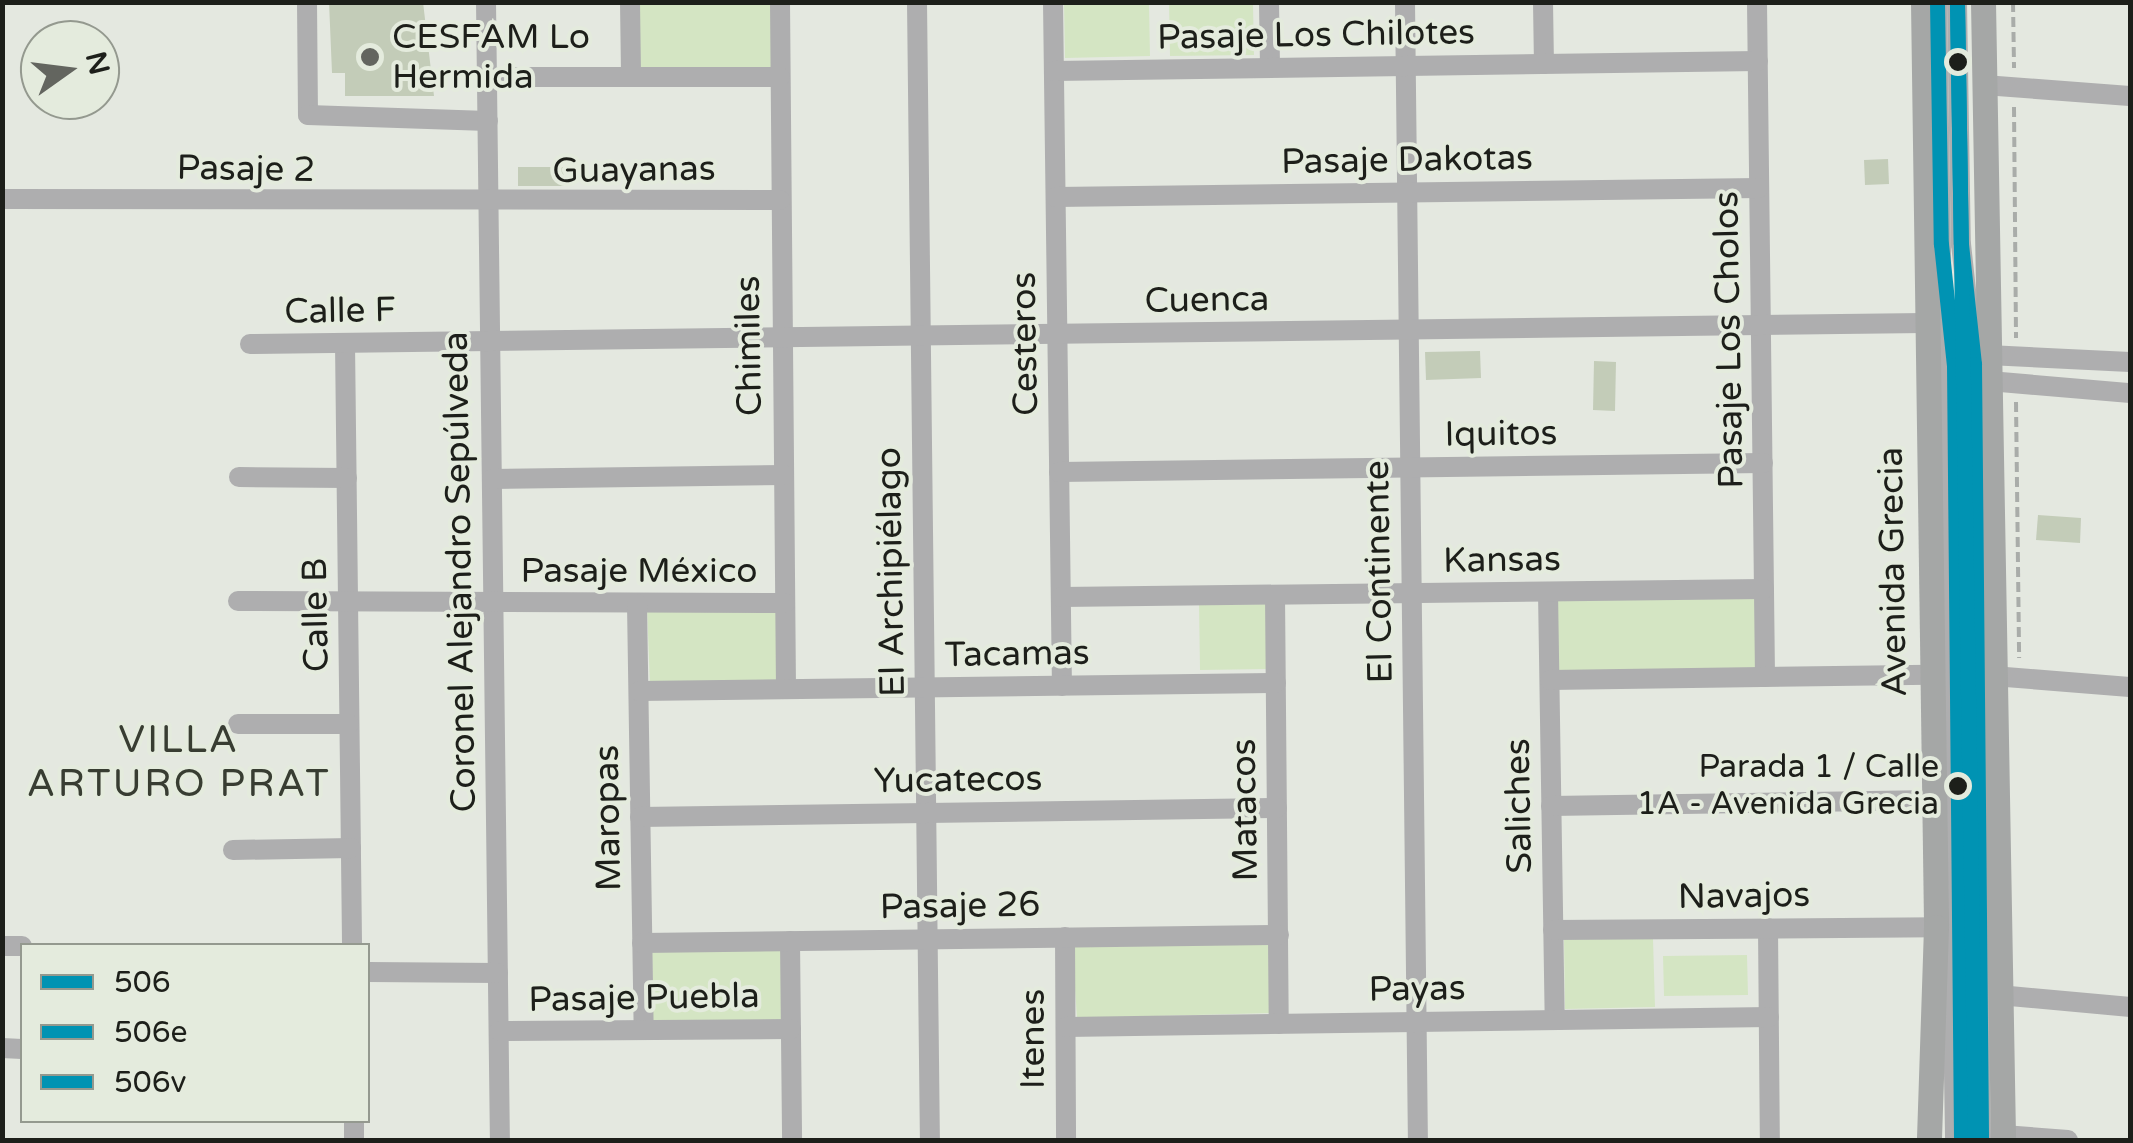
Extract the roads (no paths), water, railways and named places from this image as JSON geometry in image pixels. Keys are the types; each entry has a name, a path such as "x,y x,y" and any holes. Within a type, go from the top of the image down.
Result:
{"main road":[{"name":"Avenida Grecia","path":"1923,2 1936,927 1930,1140"},
{"path":"1983,2 1988,368 2005,677 2004,995 1998,1135"}],"street":[{"path":"307,2 308,115 488,121"},
{"name":"Coronel Alejandro Sepúlveda","path":"486,2 500,1140"},
{"path":"630,2 630,76"},
{"name":"Chimiles","path":"780,2 786,689"},
{"name":"El Archipiélago","path":"917,2 930,1140"},
{"name":"Cesteros","path":"1053,2 1062,686"},
{"path":"1269,2 1270,68"},
{"name":"El Continente","path":"1405,2 1418,1140"},
{"path":"1543,2 1544,64"},
{"name":"Pasaje Los Cholos","path":"1757,2 1765,677"},
{"path":"1937,2 1955,1140"},
{"path":"1957,2 1961,244 1974,364 1998,1135 2068,1140"},
{"name":"Pasaje Los Chilotes","path":"1054,71 1758,61"},
{"path":"487,77 780,76"},
{"path":"1984,85 2130,96"},
{"name":"Pasaje Dakotas","path":"1056,197 1759,188"},
{"name":"Pasaje 2","path":"2,199 489,204"},
{"name":"Guayanas","path":"489,204 780,200"},
{"name":"Cuenca","path":"490,342 1925,324"},
{"name":"Calle F","path":"250,344 490,342"},
{"name":"Calle B","path":"345,343 352,943"},
{"path":"1988,368 2016,355 2130,362"},
{"path":"1988,368 2016,384 2130,394"},
{"name":"Iquitos","path":"1059,472 1763,464"},
{"path":"492,479 784,475"},
{"path":"239,478 346,478"},
{"name":"Kansas","path":"1061,597 1764,589"},
{"name":"Saliches","path":"1548,592 1554,1020"},
{"name":"Matacos","path":"1275,595 1279,1024"},
{"name":"Pasaje México","path":"238,601 784,602"},
{"name":"Maropas","path":"638,604 644,1030"},
{"path":"1550,680 1930,675"},
{"path":"2005,677 2130,687"},
{"name":"Tacamas","path":"639,691 1276,683"},
{"path":"238,724 350,724"},
{"path":"1551,806 1932,800"},
{"name":"Yucatecos","path":"640,816 1277,808"},
{"path":"233,850 351,848"},
{"name":"Navajos","path":"1553,930 1936,927"},
{"path":"1768,928 1770,1140"},
{"name":"Pasaje 26","path":"642,943 1279,934"},
{"name":"Itenes","path":"1065,937 1066,1140"},
{"path":"790,941 792,1140"},
{"path":"370,972 498,973"},
{"path":"2004,995 2130,1007"},
{"name":"Payas","path":"1066,1027 1769,1016"},
{"name":"Pasaje Puebla","path":"498,1032 790,1029"}],"place":[{"name":"CESFAM Lo Hermida","path":"370,57"},
{"name":"Parada 1 / Calle 1A - Avenida Grecia","path":"1958,786"}],"district":[{"name":"VILLA ARTURO PRAT","path":"179,763"}]}
